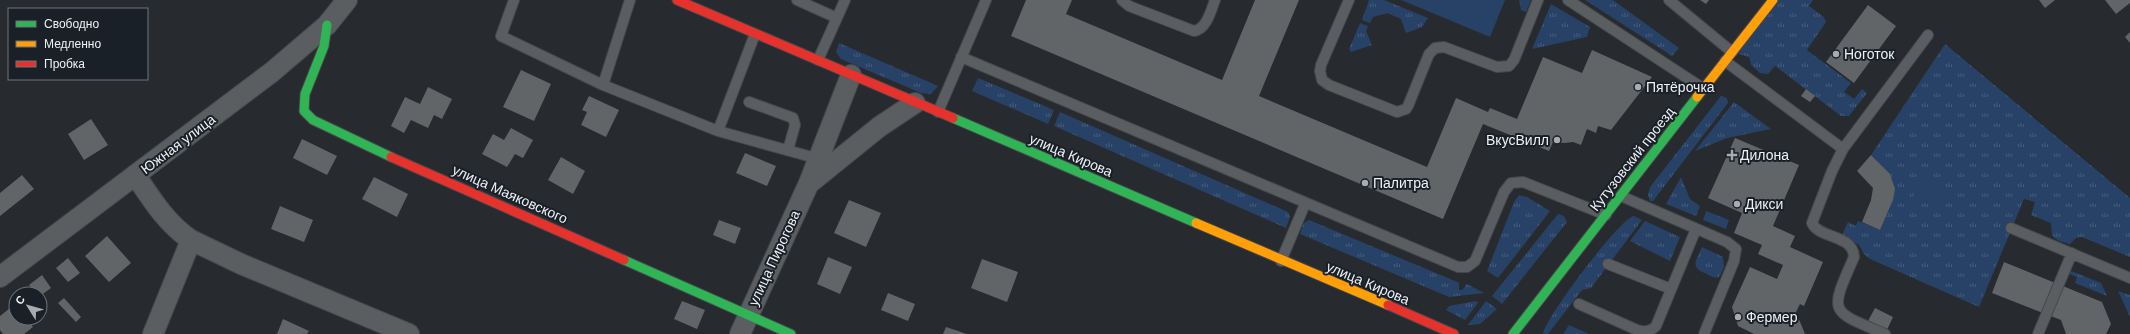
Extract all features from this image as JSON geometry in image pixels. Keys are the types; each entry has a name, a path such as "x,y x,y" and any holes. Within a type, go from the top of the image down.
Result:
{"street":[{"name":"Южная улица","path":"0,277 272,72 327,25 347,0"},
{"name":"улица Кирова","path":"677,0 1281,261 1454,334"},
{"name":"Кутузовский проезд","path":"1513,334 1773,0"},
{"name":"улица Маяковского","path":"327,25 324,46 303,100 304,111 313,120 336,132 791,334"},
{"name":"улица Пирогова","path":"740,334 809,183 851,75"},
{"name":"улица Пирогова","path":"809,183 884,123 915,103"},
{"path":"136,176 165,217 177,230 191,240 242,264 409,334"},
{"path":"153,334 191,240"}],"lane":[{"path":"514,0 501,36 602,84 718,131 819,159"},
{"path":"602,84 630,0"},
{"path":"797,0 837,18"},
{"path":"818,60 845,0"},
{"path":"938,112 986,0"},
{"path":"1122,0 1129,6 1194,31 1198,30 1204,25 1215,0"},
{"path":"1349,0 1321,65 1320,71 1322,80 1329,85 1397,112 1406,109 1408,106 1429,54 1435,48 1444,47 1497,67 1509,66 1514,60 1538,0"},
{"path":"1568,0 1704,89"},
{"path":"1669,0 1732,52"},
{"path":"718,131 755,34"},
{"path":"1885,334 1852,320 1840,312 1837,299 1854,257 1854,253 1848,244 1816,228 1812,223 1832,171 1843,149 1928,35"},
{"path":"961,57 1305,204 1462,268 1467,267 1475,261 1504,192 1511,182 1523,182 1606,215"},
{"path":"1725,61 1843,149"},
{"path":"749,102 793,118 795,125 788,150"},
{"path":"1621,196 1727,242 1736,249 1734,261 1704,334"},
{"path":"1281,261 1305,204"},
{"path":"2011,228 2130,278"},
{"path":"1579,304 1637,330 1648,332 1656,326 1696,229"},
{"path":"2038,334 2072,253"},
{"path":"1608,264 1671,289"}],"green space":[{"path":"1369,0 1384,0 1428,18 1422,27 1406,33 1401,19 1387,13 1373,17 1370,23 1362,20"},
{"path":"1401,0 1505,0 1490,37"},
{"path":"1519,0 1531,0 1526,12 1521,10"},
{"path":"1585,0 1613,0 1679,48 1672,56"},
{"path":"1773,0 1813,0 1809,6 1824,17 1826,22 1807,50 1851,83 1844,92 1854,99 1862,89 1867,93 1849,116 1841,116 1775,66 1768,74 1760,73 1751,65 1749,57 1732,52"},
{"path":"1551,4 1590,27 1587,37 1532,49"},
{"path":"1360,23 1368,26 1366,31 1372,45 1351,52 1349,49"},
{"path":"839,43 938,86 931,94 921,93 841,59 836,52"},
{"path":"1945,44 2130,198 2130,257 2082,237 2076,238 2070,244 2059,241 2052,236 2051,223 2031,215 2035,202 2024,199 1979,307 1870,259 1864,254 1859,245 1842,235 1848,222 1856,226 1858,221 1880,230 1890,207 1894,190 1893,182 1889,174 1871,155"},
{"path":"978,78 1054,110 1048,124 972,91"},
{"path":"1721,96 1727,98 1728,103 1653,201 1650,201 1648,195 1650,187"},
{"path":"1734,102 1771,129 1727,138 1695,151"},
{"path":"1060,112 1288,212 1290,217 1286,228 1054,126"},
{"path":"1681,177 1690,199 1700,206 1696,216 1666,204"},
{"path":"1919,181 1948,192 1941,208 1913,197"},
{"path":"1519,195 1527,197 1550,211 1498,278 1487,271 1514,202"},
{"path":"1706,211 1729,220 1726,229 1703,220"},
{"path":"1558,214 1564,216 1567,222 1502,304 1492,296"},
{"path":"1634,216 1642,220 1591,288 1582,290 1548,334 1543,334 1556,309 1584,270 1614,233 1626,221"},
{"path":"1309,220 1455,281 1459,283 1459,290 1462,290 1467,284 1484,293 1449,297 1300,234 1304,223"},
{"path":"1645,221 1680,237 1670,261 1630,241"},
{"path":"1702,247 1723,257 1724,267 1719,277 1716,278 1711,276 1698,269 1696,266 1696,260"},
{"path":"2071,271 2101,283 2107,296 2075,283 2077,277 2069,274"},
{"path":"2118,291 2130,295 2130,317"},
{"path":"1476,301 1478,303 1465,320 1446,310 1449,306"},
{"path":"1486,301 1497,309 1480,324 1468,325"},
{"path":"1569,325 1589,334 1563,334"}],"building":[{"path":"1026,0 1072,0 1066,14 1222,80 1255,0 1299,0 1259,96 1427,167 1456,98 1488,112 1490,108 1517,119 1543,57 1582,73 1592,50 1652,77 1611,130 1598,126 1596,133 1587,129 1581,145 1573,142 1553,142 1549,151 1483,124 1443,219 1011,36"},
{"path":"1700,0 1709,0 1706,4"},
{"path":"2039,0 2055,0 2045,8"},
{"path":"2105,0 2130,0 2130,3 2116,14"},
{"path":"1868,5 1896,26 1854,83 1826,62"},
{"path":"2130,32 2130,43 2125,37"},
{"path":"521,70 551,84 534,121 503,107"},
{"path":"428,87 452,99 442,119 434,115 428,128 411,120 404,133 391,126 405,97 420,104"},
{"path":"1806,89 1815,96 1810,102 1801,96"},
{"path":"589,96 619,110 606,137 581,125 587,112 582,110"},
{"path":"91,119 108,145 84,160 68,134"},
{"path":"511,128 533,140 523,158 515,154 507,167 482,154 493,134 504,140"},
{"path":"1735,138 1799,165 1773,226 1795,236 1790,247 1823,262 1804,306 1800,304 1796,312 1805,334 1754,334 1738,326 1732,307 1750,267 1777,279 1783,265 1758,254 1762,245 1734,233 1742,213 1708,198"},
{"path":"302,139 337,156 327,175 293,158"},
{"path":"745,153 776,166 767,186 736,173"},
{"path":"1871,155 1890,174 1895,189 1893,200 1880,230 1862,222 1871,200 1873,188 1857,171"},
{"path":"561,157 585,171 573,194 548,180"},
{"path":"22,175 34,189 0,216 0,193"},
{"path":"374,177 408,194 397,217 362,199"},
{"path":"849,200 881,213 866,247 834,233"},
{"path":"280,206 313,220 304,242 271,229"},
{"path":"719,220 741,228 735,244 713,235"},
{"path":"107,236 131,263 109,282 85,256"},
{"path":"828,257 852,267 840,294 817,284"},
{"path":"68,258 80,273 68,282 56,268"},
{"path":"982,259 1018,272 1007,302 971,288"},
{"path":"2004,262 2102,302 2111,324 2106,334 2066,334 2061,320 1992,293"},
{"path":"42,275 51,288 48,290 48,286 29,285"},
{"path":"888,293 915,304 908,321 881,310"},
{"path":"64,298 81,317 76,322 58,303"},
{"path":"682,301 705,310 697,329 674,319"},
{"path":"1875,308 1893,317 1887,330 1868,321"},
{"path":"8,310 8,326 33,327 24,334 3,334 0,330 0,316"},
{"path":"283,319 309,331 307,334 277,334"},
{"path":"946,327 967,334 943,334"}],"traffic: fast":[{"path":"327,25 324,46 305,94 304,111 313,120 391,157"},
{"path":"1513,334 1697,97"},
{"path":"953,118 1196,223"},
{"path":"624,260 791,334"}],"traffic: slow":[{"path":"1697,97 1773,0"},
{"path":"1196,223 1388,305"}],"traffic: jam":[{"path":"677,0 953,118"},
{"path":"391,157 624,260"},
{"path":"1388,305 1454,334"}],"place":[{"name":"Ноготок","path":"1836,54"},
{"name":"Пятёрочка","path":"1638,87"},
{"name":"ВкусВилл","path":"1557,140"},
{"name":"Дилона","path":"1732,155"},
{"name":"Палитра","path":"1365,183"},
{"name":"Дикси","path":"1737,204"},
{"name":"Фермер","path":"1738,317"}]}
